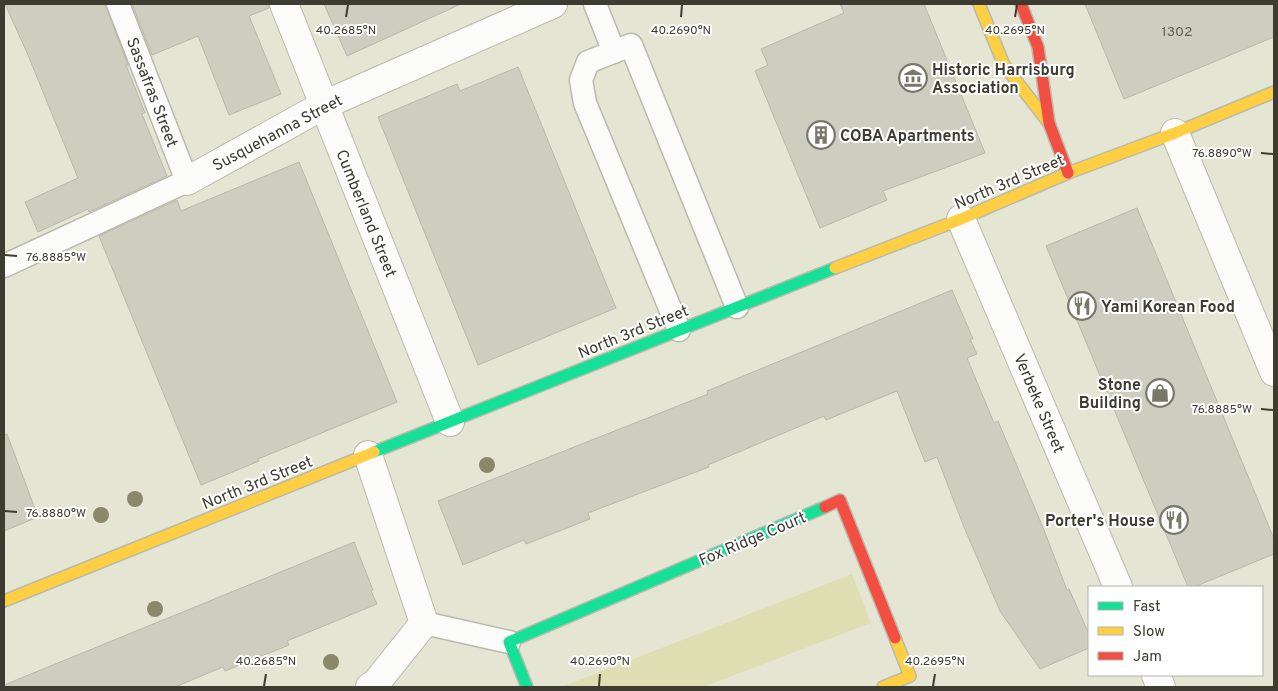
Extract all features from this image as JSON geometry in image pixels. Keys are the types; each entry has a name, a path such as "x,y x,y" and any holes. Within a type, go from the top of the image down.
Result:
{"main road":[{"path":"979,4 1004,65 1048,123"},
{"path":"1021,4 1038,47 1048,123 1068,173"},
{"name":"North 3rd Street","path":"4,601 1274,92"},
{"name":"Fox Ridge Court","path":"509,642 840,500 910,676 883,687"},
{"path":"509,642 528,687"}],"street":[{"name":"Cumberland Street","path":"284,4 450,422"},
{"name":"Susquehanna Street","path":"186,181 324,105 553,4"},
{"path":"1175,133 1274,372"},
{"name":"Verbeke Street","path":"961,219 1118,586"},
{"path":"368,454 424,623 376,683 370,687"}],"lane":[{"name":"Sassafras Street","path":"118,4 186,181"},
{"path":"595,4 614,52"},
{"path":"679,330 585,103 581,80 588,62 631,45 737,307"},
{"name":"Susquehanna Street","path":"4,266 186,181"},
{"path":"424,623 509,642"}],"green space":[{"path":"852,574 871,623 703,687 561,687"}],"building":[{"path":"5,4 105,4 145,113 142,114 167,176 89,212 88,209 38,232 25,202 78,178"},
{"path":"132,4 269,4 269,8 249,16 281,94 229,115 198,36 152,55"},
{"path":"324,4 461,4 347,56"},
{"path":"840,4 924,4 985,153 883,191 887,200 820,228 755,71 768,65 761,49 844,13"},
{"path":"1085,4 1274,4 1274,37 1124,99"},
{"path":"518,67 616,308 478,365 378,117 457,84 460,91"},
{"path":"299,162 397,402 258,459 259,461 201,485 99,236 177,200 181,211"},
{"name":"Stone Building","path":"1137,208 1274,539 1274,554 1196,586 1188,586 1046,246"},
{"path":"952,290 973,339 970,339 977,354 967,358 994,423 998,421 1067,590 1069,589 1088,632 1088,648 1040,669 1000,611 964,527 937,457 925,462 897,391 826,420 824,416 708,465 709,467 588,513 590,519 526,544 524,540 463,565 438,501 708,394 707,391"},
{"path":"7,434 38,517 4,531 4,435"},
{"path":"354,542 377,604 287,641 289,645 225,671 223,667 175,687 4,687 4,685"}],"traffic: fast":[{"path":"374,452 835,268"},
{"path":"527,687 509,642 825,507"}],"traffic: slow":[{"path":"979,4 1004,65 1048,122"},
{"path":"835,268 1274,92"},
{"path":"4,601 374,452"},
{"path":"883,687 910,676 895,638"}],"traffic: jam":[{"path":"1021,4 1038,47 1049,123 1068,173"},
{"path":"825,507 840,500 895,638"}],"place":[{"name":"Historic Harrisburg Association","path":"913,78"},
{"name":"COBA Apartments","path":"821,135"},
{"name":"Yami Korean Food","path":"1082,306"},
{"name":"Stone Building","path":"1160,393"},
{"name":"Porter's House","path":"1174,520"}]}
